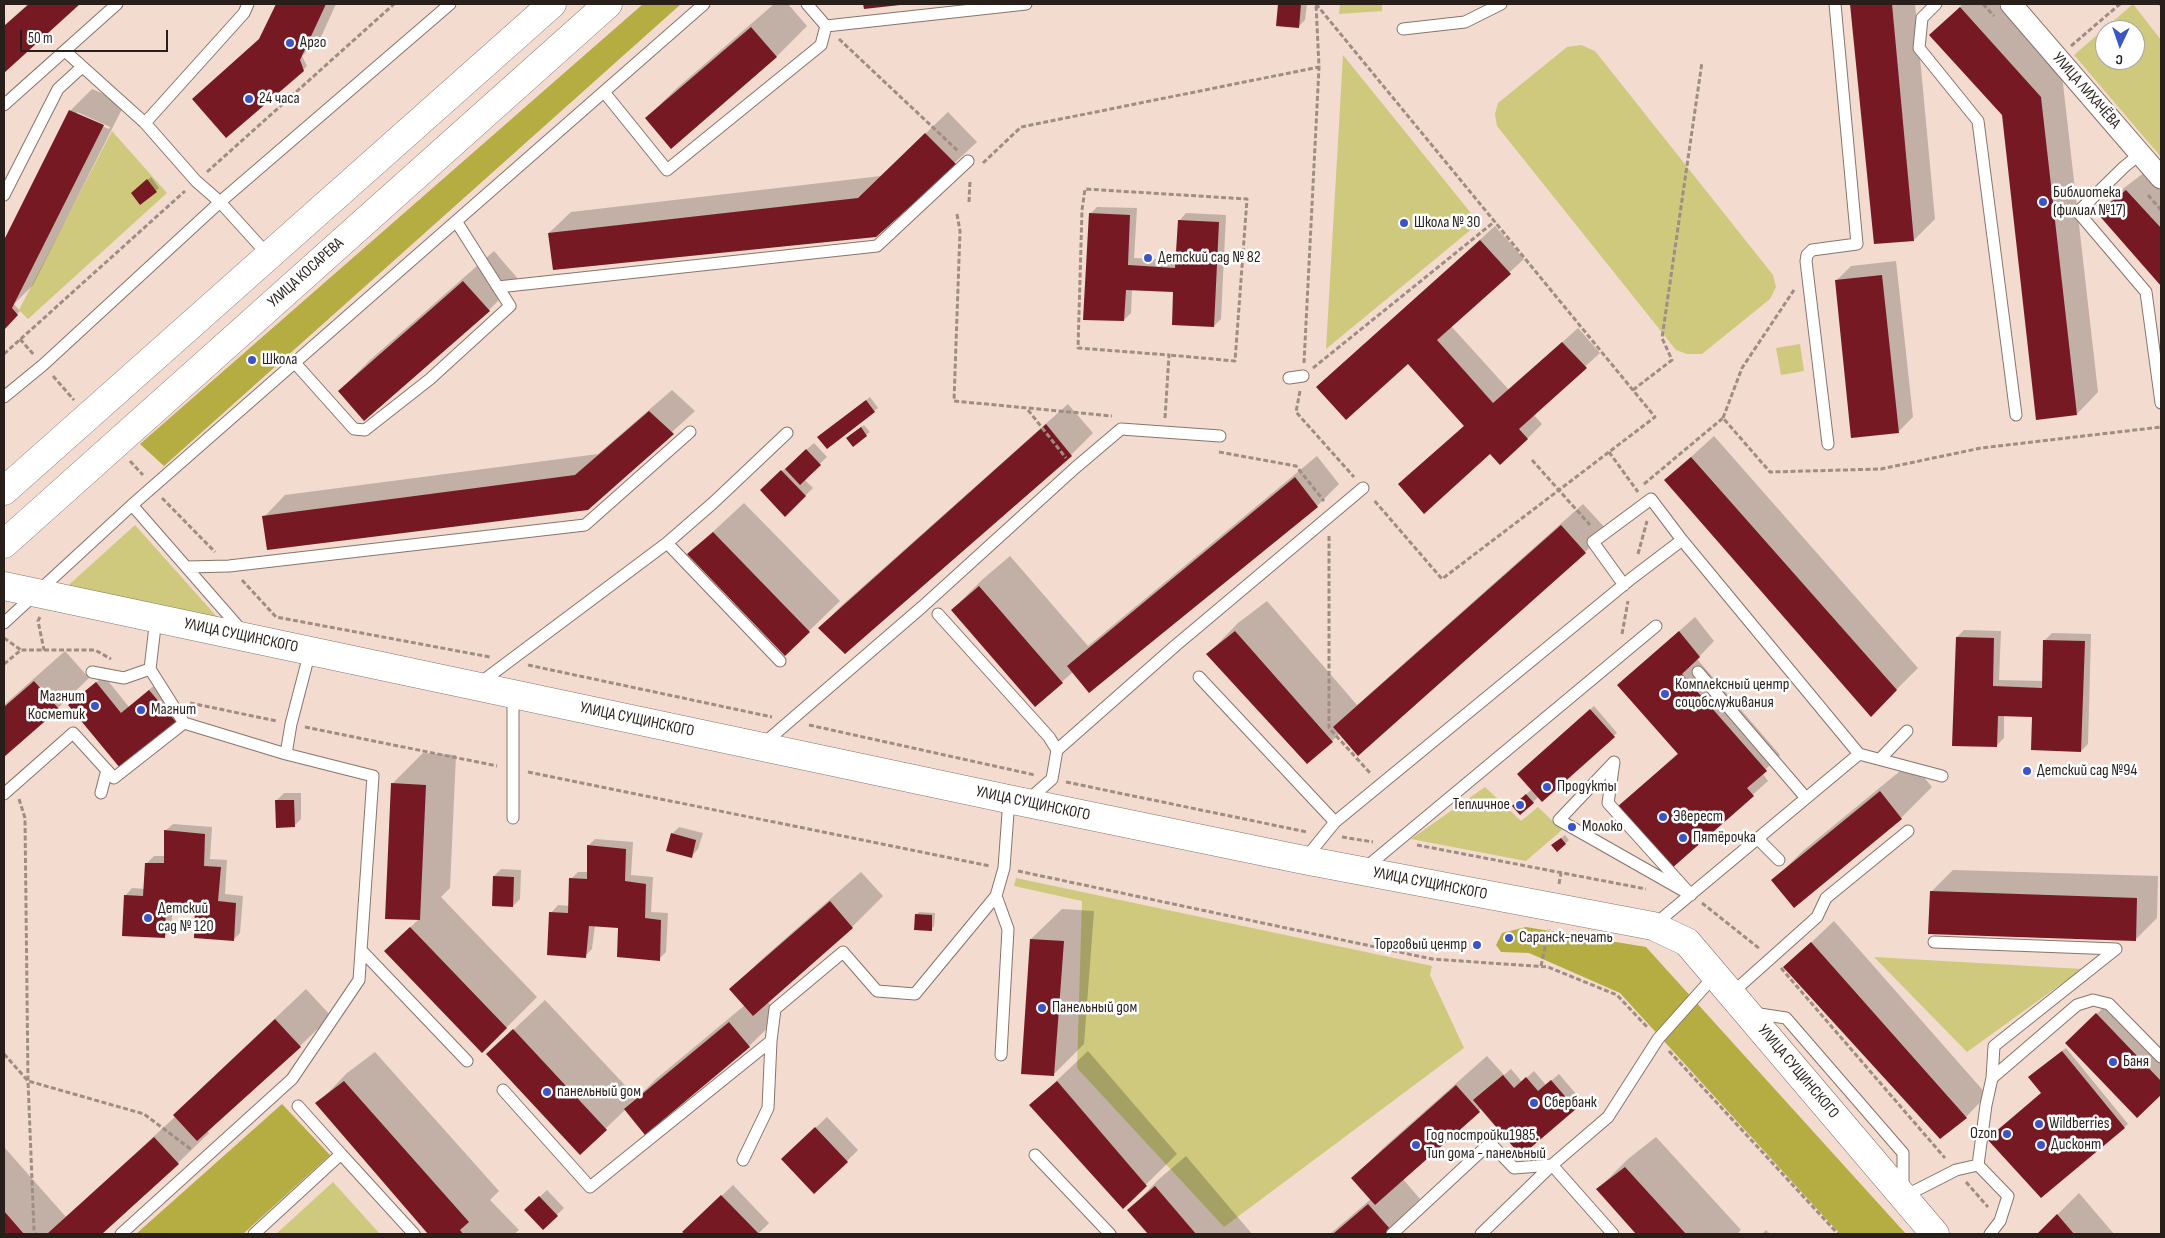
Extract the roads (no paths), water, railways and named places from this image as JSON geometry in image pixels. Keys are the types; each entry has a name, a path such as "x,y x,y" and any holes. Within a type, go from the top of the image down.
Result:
{"street":[{"name":"УЛИЦА КОСАРЕВА","path":"4,544 608,4"},
{"name":"УЛИЦА ЛИХАЧЁВА","path":"2011,4 2161,178"},
{"path":"4,491 270,256 546,6"},
{"name":"УЛИЦА СУЩИНСКОГО","path":"4,586 42,596 156,618 1017,801 1304,860 1653,926 1687,942 1935,1234"}],"lane":[{"path":"4,105 117,4"},
{"path":"145,123 244,13 248,4"},
{"path":"4,397 43,365 220,202 450,4"},
{"path":"4,623 42,596 295,363 704,4"},
{"path":"807,4 826,26"},
{"path":"826,26 1026,4"},
{"path":"1403,29 1465,22 1501,4"},
{"path":"1828,444 1807,271 1807,255 1812,250 1857,244 1834,4"},
{"path":"1936,4 1922,18 1919,48 1978,121 2016,415"},
{"path":"604,92 667,170 821,44 826,26"},
{"path":"65,51 145,123 196,181 220,202 270,256"},
{"path":"4,194 58,89 82,67"},
{"path":"2140,154 2078,212 2146,292 2161,403"},
{"path":"498,286 877,246 973,165"},
{"path":"295,363 354,429 365,430 430,379 510,306 456,221"},
{"path":"1289,378 1303,376"},
{"path":"760,746 922,607 1075,468 1121,429 1220,436"},
{"path":"188,567 229,566 585,525 690,432"},
{"path":"476,686 666,543 713,503 787,432"},
{"path":"743,1160 768,1108 771,1041 775,1009 843,952 877,991 915,994 996,896 1004,868 1017,801 1052,779 1057,750 1363,488"},
{"path":"1624,585 1593,542 1651,499 1682,540 1859,754 1942,776"},
{"path":"136,509 188,567 247,638"},
{"path":"1304,860 1335,822 1624,585 1682,540"},
{"path":"666,543 780,660"},
{"path":"938,614 1049,737 1057,750"},
{"path":"122,1234 292,1079 359,980 373,776 286,754 184,723 150,669 156,618"},
{"path":"1363,870 1656,626"},
{"path":"286,754 291,724 310,651"},
{"path":"92,672 124,678 150,669"},
{"path":"1698,672 1806,798"},
{"path":"1199,677 1335,822"},
{"path":"513,694 513,818"},
{"path":"4,794 73,733 114,778 184,723"},
{"path":"1880,759 1907,731"},
{"path":"1653,926 1859,754"},
{"path":"1614,762 1608,802 1691,895 1559,820 1614,762"},
{"path":"101,793 107,770"},
{"path":"1481,1234 1490,1230 1552,1165 1608,1117 1658,1039 1732,994 1818,917 1826,898 1908,831"},
{"path":"1758,839 1779,860"},
{"path":"996,896 1008,929 1001,1055"},
{"path":"1934,942 2116,949 1994,1046 1992,1078 1986,1105 1978,1165"},
{"path":"361,950 467,1061"},
{"path":"1992,1078 2077,1005 2094,1000 2109,1004 2161,1057"},
{"path":"503,1090 590,1187 771,1041"},
{"path":"298,1106 414,1234"},
{"path":"1392,1234 1490,1143 1514,1168 1552,1165"},
{"path":"254,1234 341,1154"},
{"path":"1035,1155 1110,1234"},
{"path":"1552,1165 1613,1234"},
{"path":"1903,1197 1956,1170 1978,1165"},
{"path":"1978,1165 2008,1196 2000,1221 1990,1234"}],"place":[{"name":"Арго","path":"290,43"},
{"name":"24 часа","path":"249,99"},
{"name":"Библиотека (филиал №17)","path":"2043,202"},
{"name":"Школа № 30","path":"1404,223"},
{"name":"Детский сад № 82","path":"1148,258"},
{"name":"Школа","path":"252,360"},
{"name":"Комплексный центр соцобслуживания","path":"1665,694"},
{"name":"Магнит Косметик","path":"95,706"},
{"name":"Магнит","path":"141,710"},
{"name":"Детский сад №94","path":"2027,771"},
{"name":"Продукты","path":"1547,787"},
{"name":"Тепличное","path":"1520,805"},
{"name":"Эверест","path":"1663,817"},
{"name":"Молоко","path":"1572,827"},
{"name":"Пятёрочка","path":"1683,838"},
{"name":"Детский сад № 120","path":"148,918"},
{"name":"Саранск-печать","path":"1509,938"},
{"name":"Торговый центр","path":"1477,945"},
{"name":"Панельный дом","path":"1042,1008"},
{"name":"Баня","path":"2113,1062"},
{"name":"панельный дом","path":"547,1092"},
{"name":"Сбербанк","path":"1534,1103"},
{"name":"Wildberries","path":"2039,1124"},
{"name":"Ozon","path":"2007,1134"},
{"name":"Год постройки1985. Тип дома - панельный","path":"1416,1145"},
{"name":"Дисконт","path":"2041,1145"}]}
